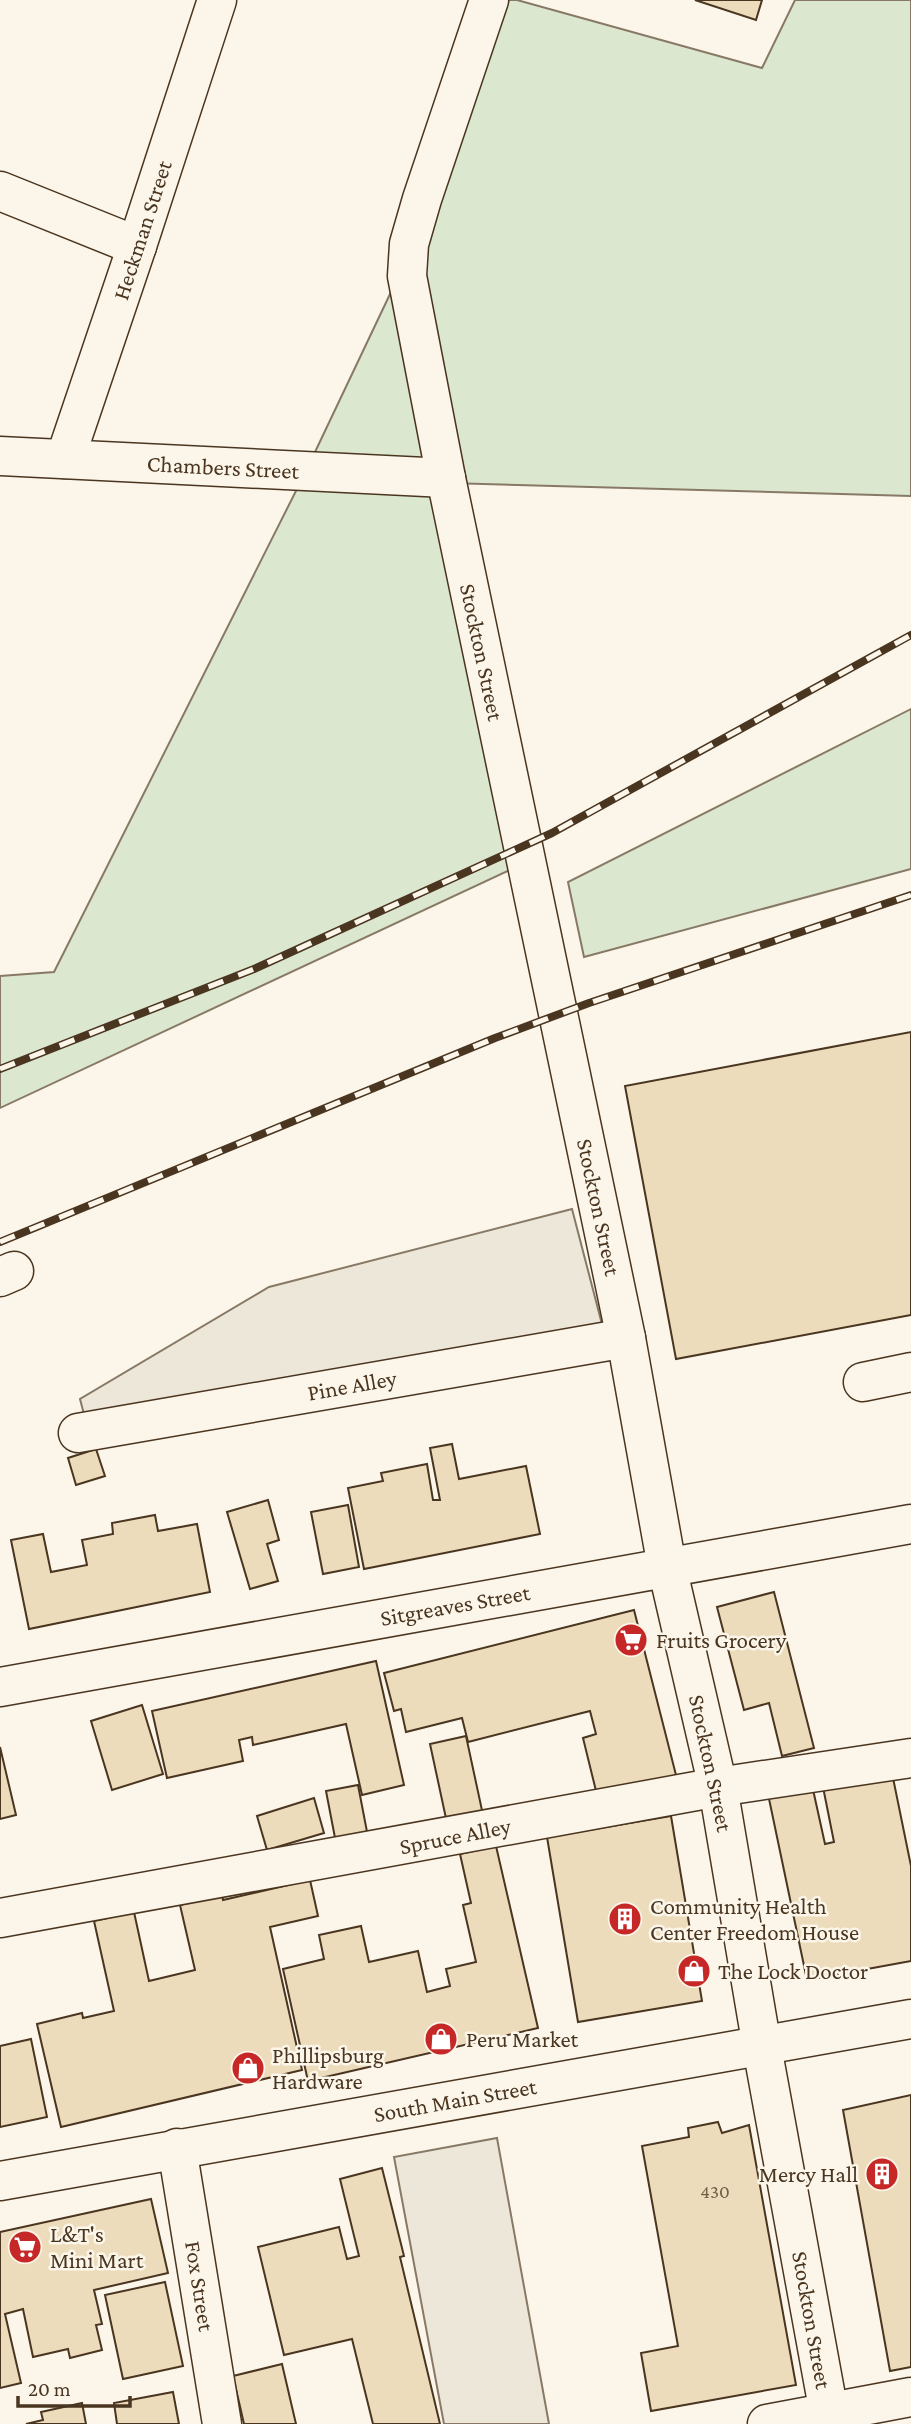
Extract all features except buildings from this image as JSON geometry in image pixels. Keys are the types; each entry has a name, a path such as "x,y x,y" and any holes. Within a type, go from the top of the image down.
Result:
{"street":[{"name":"Heckman Street","path":"65,459 217,0"},
{"name":"Stockton Street","path":"489,0 422,199 409,244 407,276 446,478 626,1338 667,1567 718,1787 762,2047 830,2418"},
{"path":"0,191 137,246"},
{"name":"Chambers Street","path":"0,456 446,478"},
{"name":"Pine Alley","path":"78,1433 626,1338"},
{"path":"863,1382 911,1372"},
{"name":"Sitgreaves Street","path":"0,1687 911,1524"},
{"name":"Spruce Alley","path":"0,1918 718,1787 911,1758"},
{"name":"South Main Street","path":"0,2181 911,2020"},
{"name":"Fox Street","path":"177,2148 222,2424"},
{"path":"767,2424 830,2418 911,2397"}],"green space":[{"path":"509,0 762,68 795,0 911,0 911,496 448,483 531,860 0,1108 0,976 54,972 306,471 400,273"},
{"path":"911,709 911,869 584,957 568,882"}],"shaded area":[{"path":"572,1209 604,1332 85,1418 80,1399 269,1287"},
{"path":"497,2138 549,2424 444,2424 394,2157"}],"railway":[{"path":"0,1069 254,969 552,833 911,635"},
{"path":"0,1242 495,1038 589,1003 911,895"}],"place":[{"name":"Fruits Grocery","path":"631,1640"},
{"name":"Community Health Center Freedom House","path":"625,1919"},
{"name":"The Lock Doctor","path":"694,1971"},
{"name":"Peru Market","path":"441,2039"},
{"name":"Phillipsburg Hardware","path":"248,2068"},
{"name":"Mercy Hall","path":"882,2174"},
{"name":"L&T's Mini Mart","path":"25,2247"}]}
